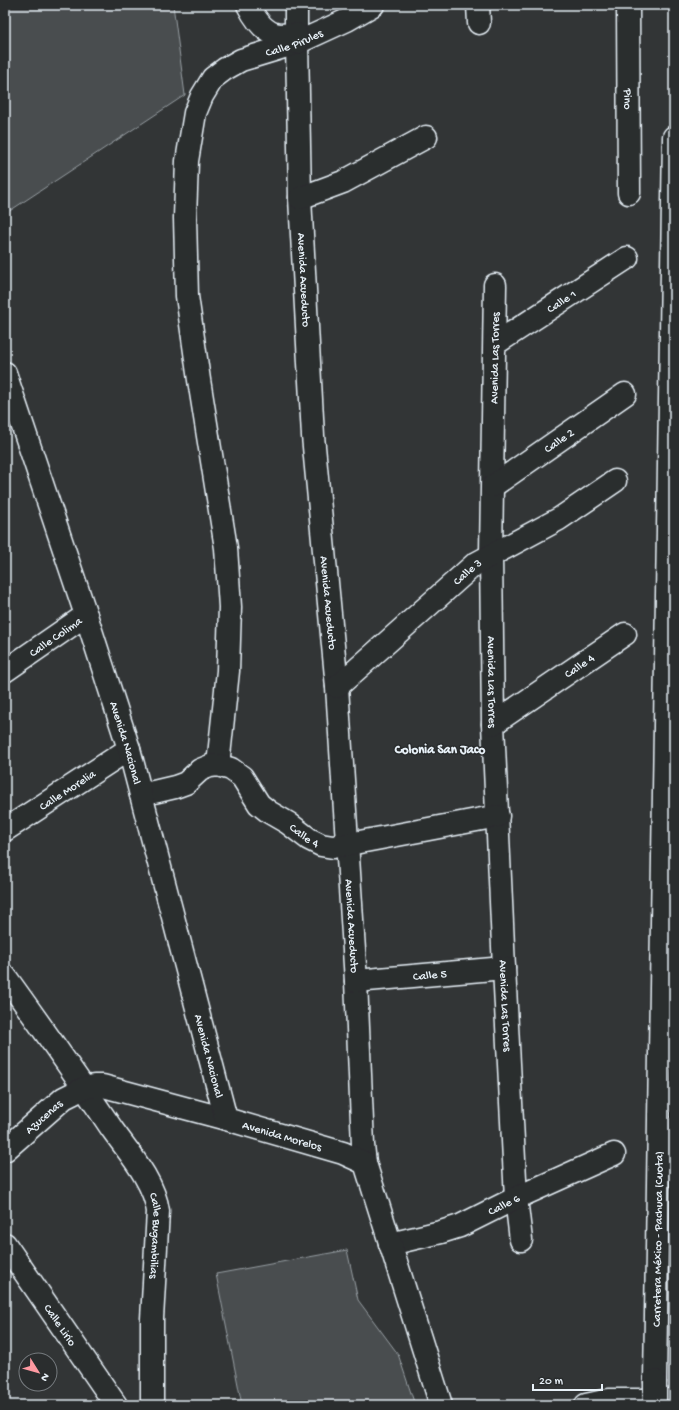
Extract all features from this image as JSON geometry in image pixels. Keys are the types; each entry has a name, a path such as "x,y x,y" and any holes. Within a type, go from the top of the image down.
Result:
{"main road":[{"path":"248,5 255,18 271,32 297,39"},
{"name":"Avenida Acueducto","path":"296,5 300,198 313,436 338,688 356,981 365,1163"},
{"name":"Calle Pirules","path":"218,765 228,671 230,607 226,548 187,296 184,218 187,161 195,113 202,96 213,78 225,69 241,60 347,20 373,5"},
{"name":"Pino","path":"628,5 629,194"},
{"path":"300,198 343,182 426,137"},
{"name":"Carretera México - Pachuca (Cuota)","path":"654,1405 674,138"},
{"name":"Calle 1","path":"494,344 627,258"},
{"name":"Avenida Las Torres","path":"495,285 491,554 493,724 516,1198 521,1240"},
{"name":"Avenida Nacional","path":"5,373 129,749 226,1119"},
{"name":"Calle 2","path":"492,486 625,394"},
{"name":"Calle 3","path":"338,688 475,564 559,518 615,481"},
{"name":"Calle Colima","path":"5,671 86,616"},
{"name":"Calle 4","path":"493,724 625,634"},
{"name":"Calle Morelia","path":"5,830 129,749"},
{"path":"141,795 186,783 200,770 218,765"},
{"name":"Calle 4","path":"218,765 231,769 242,777 260,804 269,812 288,823 309,839 321,845 333,847 347,845 498,816"},
{"name":"Calle 5","path":"356,981 504,968"},
{"path":"5,976 84,1088"},
{"name":"Avenida Morelos","path":"84,1088 103,1086 344,1153 365,1163"},
{"name":"Azucenas","path":"5,1150 64,1098 84,1088"},
{"name":"Calle Bugambilias","path":"84,1088 142,1172 152,1188 156,1200 158,1211 152,1319 152,1405"},
{"name":"Calle 6","path":"390,1244 460,1226 516,1198 614,1154"},
{"path":"365,1163 441,1405"},
{"name":"Calle Lirio","path":"5,1244 116,1405"},
{"path":"586,1405 609,1400 674,1400"}],"shaded area":[{"path":"5,5 173,5 185,95 5,214"},
{"path":"347,1250 358,1300 398,1354 415,1405 242,1405 216,1274"}],"district":[{"name":"Colonia San Jaco","path":"440,748"}]}
